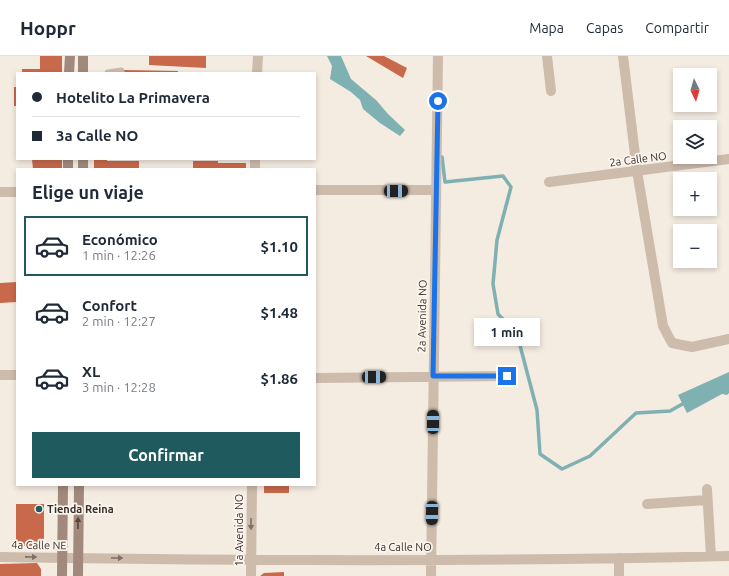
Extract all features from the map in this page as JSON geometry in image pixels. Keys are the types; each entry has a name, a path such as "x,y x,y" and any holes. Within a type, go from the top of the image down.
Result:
{"street":[{"path":"69,72 70,56"},
{"path":"83,56 83,72"},
{"path":"257,72 258,56"},
{"name":"2a Avenida NO","path":"431,576 438,56"},
{"path":"547,56 551,91"},
{"path":"623,56 637,171 663,326 672,343 692,347 729,339"},
{"name":"2a Calle NO","path":"549,182 729,159"},
{"path":"316,190 436,190"},
{"path":"0,192 16,192"},
{"path":"0,375 16,375"},
{"path":"316,378 507,376"},
{"path":"62,576 63,486"},
{"path":"78,576 79,486"},
{"name":"1a Avenida NO","path":"251,576 252,486"},
{"path":"706,489 711,556"},
{"path":"646,504 707,500"},
{"name":"4a Calle NO","path":"78,558 431,559 729,556"},
{"name":"4a Calle NE","path":"0,557 78,558"},
{"path":"619,558 619,576"}],"lane":[{"path":"114,72 121,71"}],"water":[{"path":"327,56 341,56 351,79 376,100 405,130 400,136 380,123 363,109 360,100 351,92 330,79 332,66"},
{"path":"729,372 729,393 727,395 722,394 687,413 678,395"}],"building":[{"path":"40,56 62,56 62,72 22,72 22,69 40,69"},
{"path":"149,56 206,56 206,68 149,65"},
{"path":"366,56 384,56 407,68 403,78"},
{"path":"124,70 178,71 178,72 124,72"},
{"path":"14,87 16,87 16,106 14,106"},
{"path":"32,160 62,160 62,168 33,168"},
{"path":"94,160 139,161 139,168 94,168"},
{"path":"193,161 246,163 246,168 193,168"},
{"path":"16,282 16,302 0,303 0,283"},
{"path":"264,486 289,486 289,493 264,493"},
{"path":"16,504 44,504 44,542 39,546 16,546"},
{"path":"37,563 41,569 41,576 0,576 0,564"},
{"path":"284,572 284,576 260,576 264,573"}],"waterway":[{"path":"442,157 445,182 503,176 511,187 497,240 493,284 498,314 517,334 537,410 540,454 562,469 590,456 636,413 670,411 686,402"}],"place":[{"name":"Tienda Reina","path":"39,509"}],"route":[{"path":"438,101 433,376 507,376"}]}
